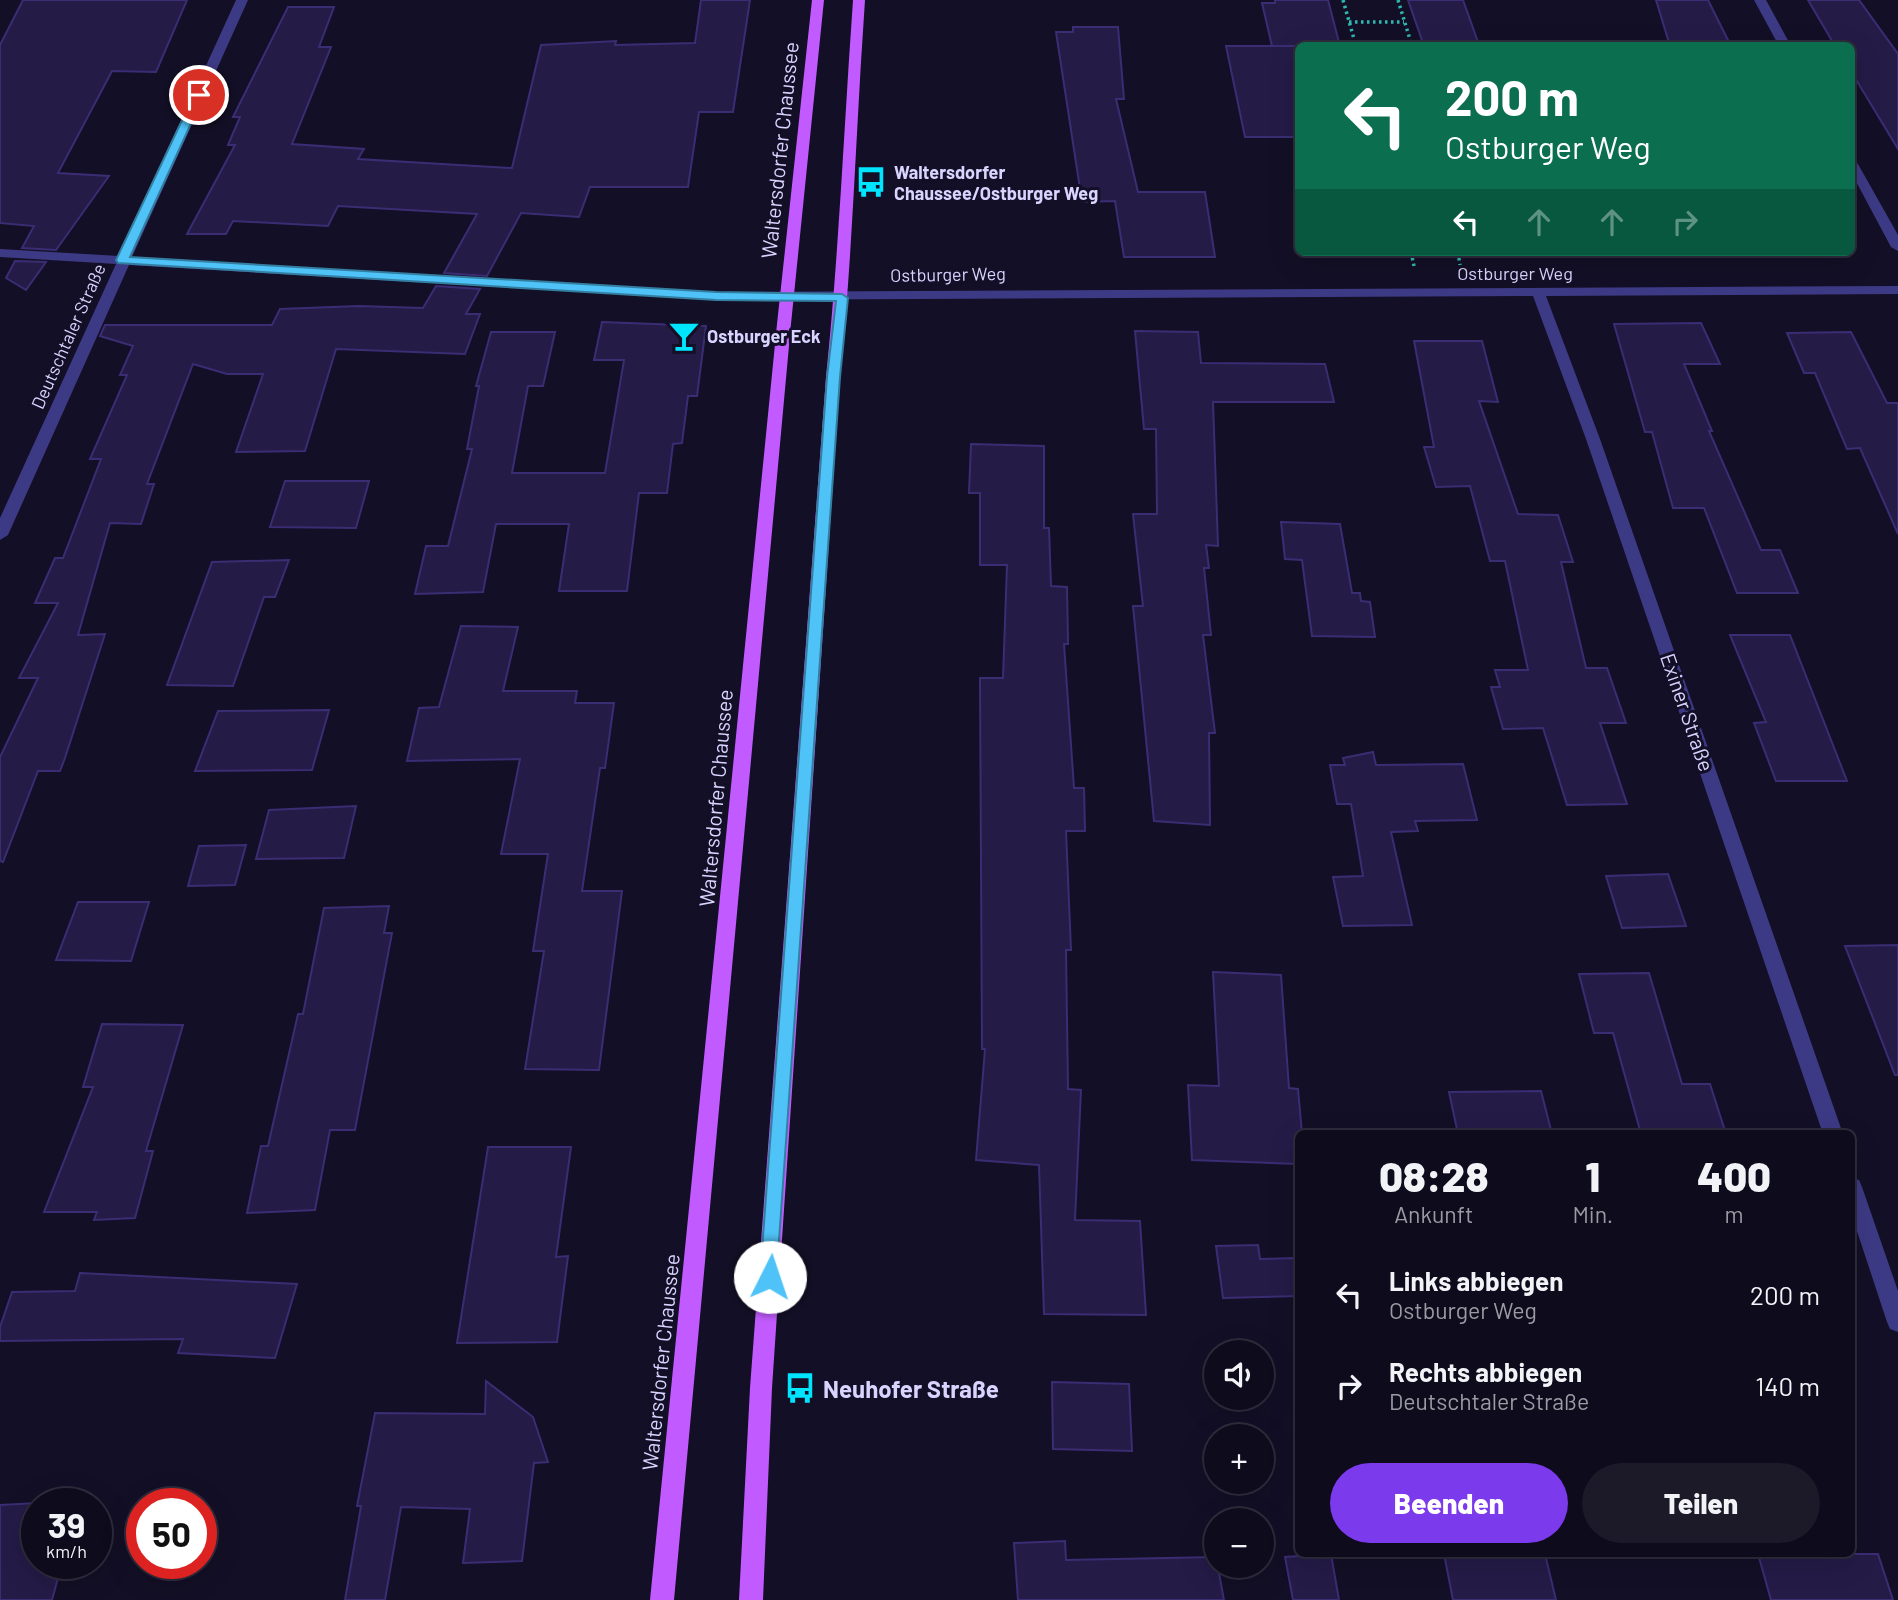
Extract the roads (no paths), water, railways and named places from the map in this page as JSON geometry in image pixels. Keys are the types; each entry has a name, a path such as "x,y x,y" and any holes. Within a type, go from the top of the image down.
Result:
{"main road":[{"name":"Waltersdorfer Chaussee","path":"662,1600 818,0"},
{"path":"751,1600 761,1388 834,377 842,298 859,0"}],"street":[{"name":"Deutschtaler Straße","path":"0,535 122,260 242,0"},
{"path":"1760,0 1783,42"},
{"path":"1855,169 1898,247"},
{"name":"Ostburger Weg","path":"0,253 716,296 842,298 891,293 1898,290"},
{"name":"Exiner Straße","path":"1538,292 1593,439 1832,1130"},
{"path":"1855,1196 1898,1322"}],"place":[{"name":"Waltersdorfer Chaussee/Ostburger Weg","path":"871,182"},
{"name":"Ostburger Eck","path":"684,336"},
{"name":"Neuhofer Straße","path":"800,1388"}]}
